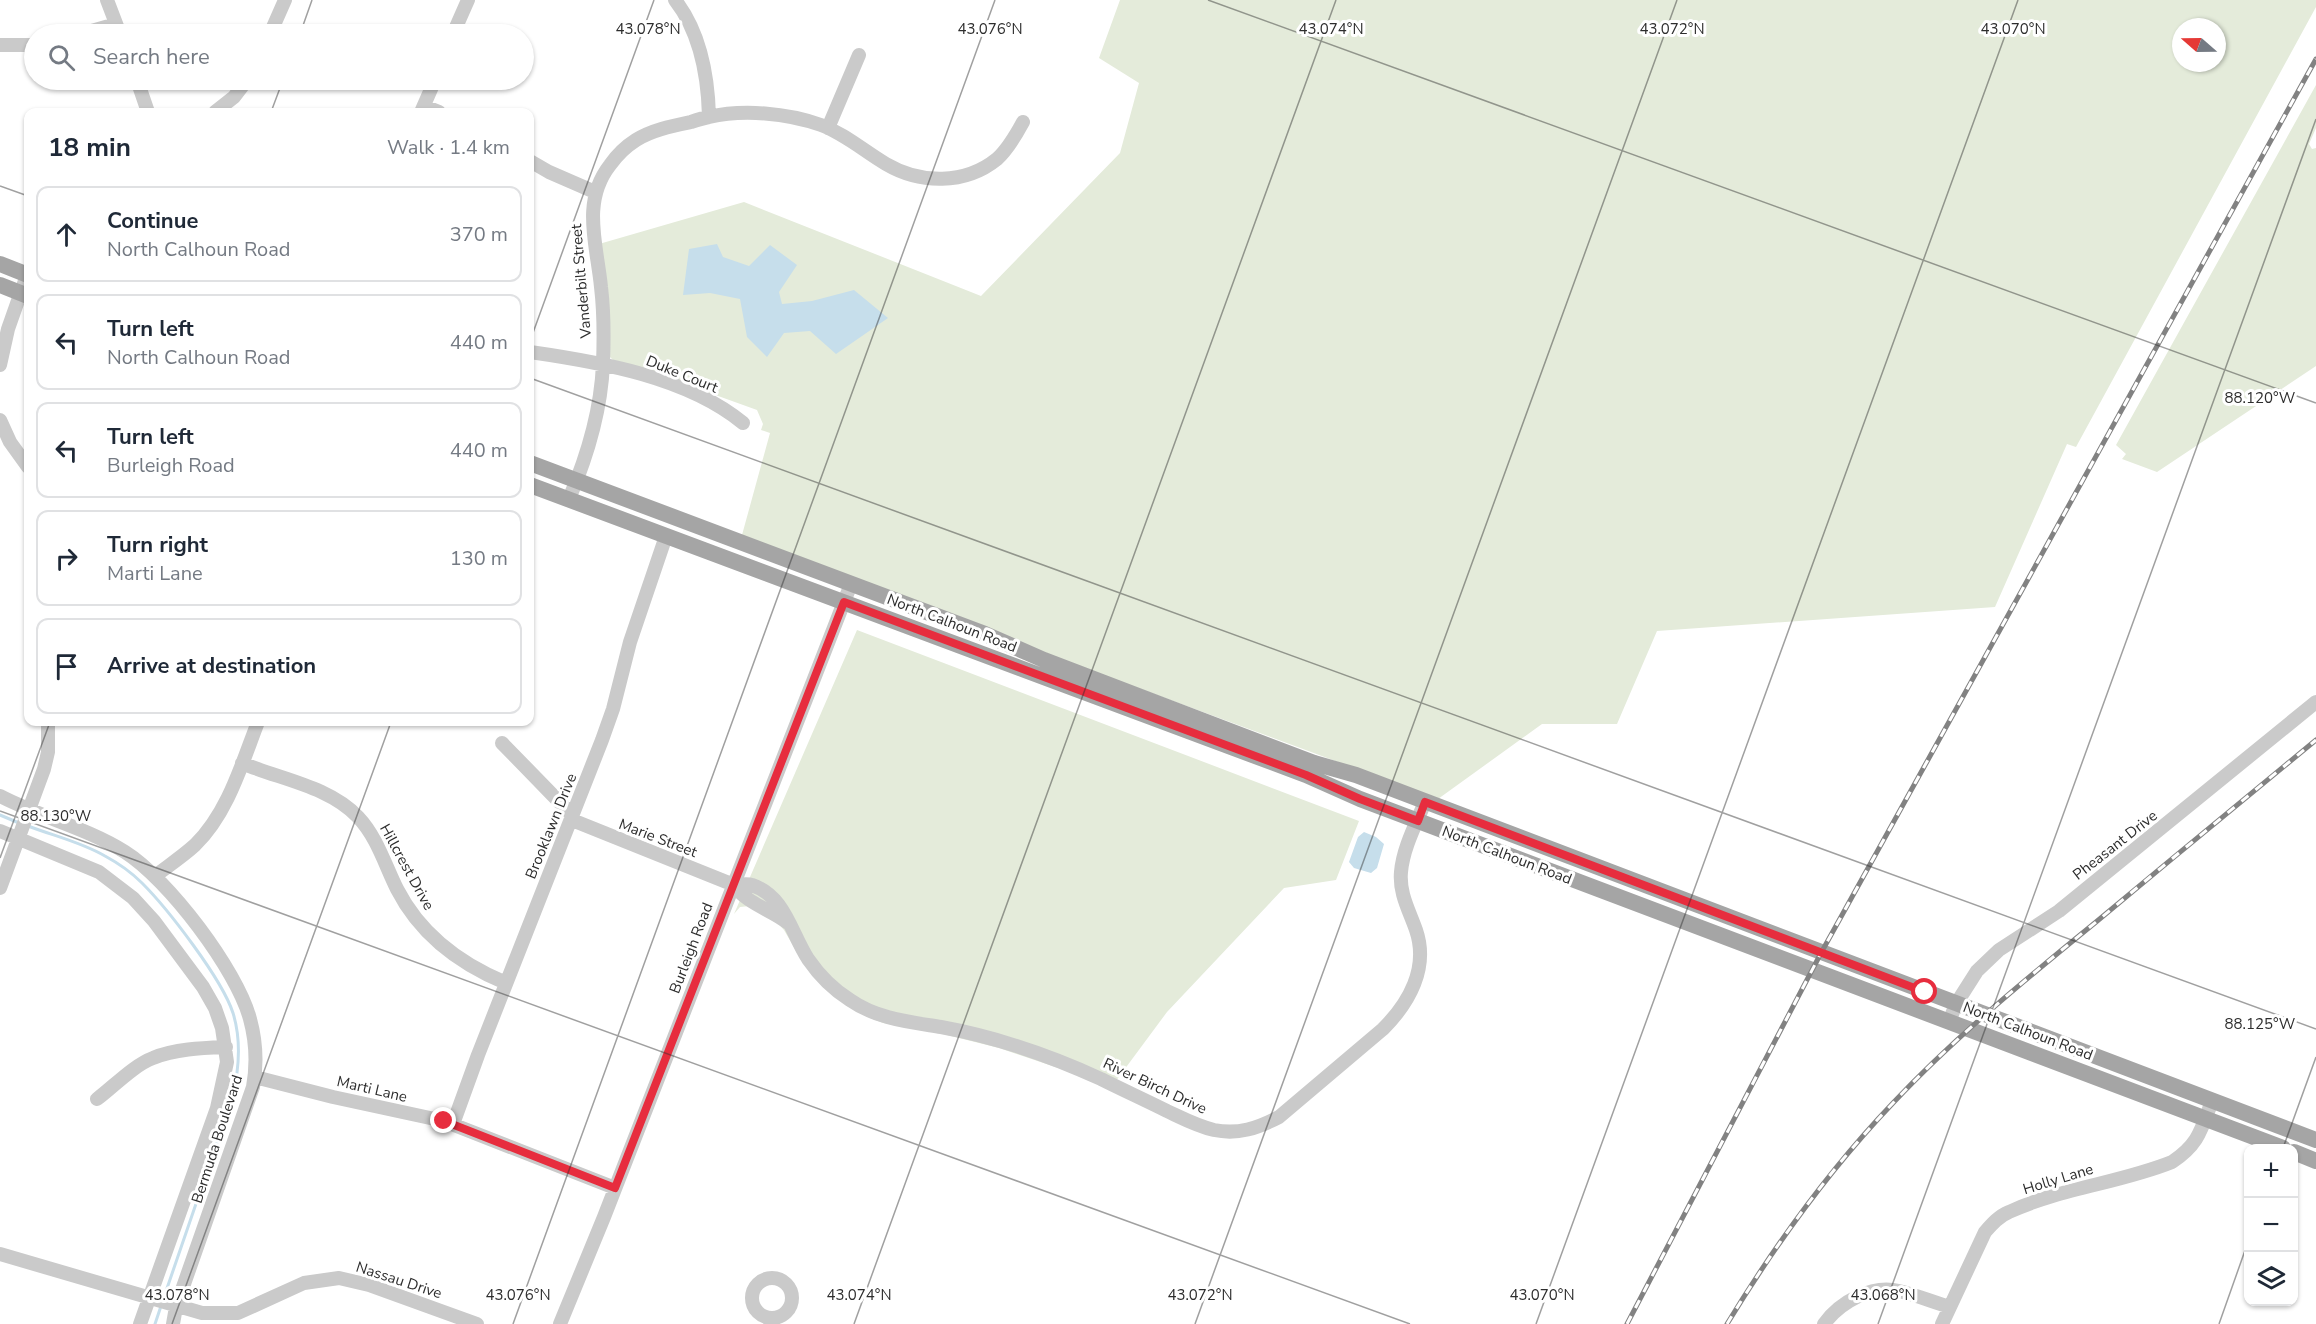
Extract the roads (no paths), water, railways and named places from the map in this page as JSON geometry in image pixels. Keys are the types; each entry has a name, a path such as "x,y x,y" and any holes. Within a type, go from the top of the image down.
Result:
{"main road":[{"path":"0,264 24,273"},
{"path":"0,285 24,294"},
{"name":"North Calhoun Road","path":"534,465 1314,763 1356,775 2316,1140"},
{"name":"North Calhoun Road","path":"534,486 1306,775 1360,799 2270,1144"},
{"path":"2298,1154 2316,1161"}],"street":[{"path":"107,0 116,24"},
{"path":"274,24 285,0"},
{"path":"457,24 468,0"},
{"path":"675,0 691,22 697,38 709,103 709,116"},
{"path":"0,45 24,45"},
{"path":"828,128 859,54"},
{"path":"140,90 147,108"},
{"path":"220,108 239,90"},
{"path":"422,108 431,90"},
{"name":"Vanderbilt Street","path":"569,499 592,431 601,389 603,365 601,286 592,218 595,192 607,168 623,149 646,134 709,116 763,114 804,120 828,128 905,173 918,177 944,179 957,178 997,159 1023,122"},
{"path":"534,163 549,172 595,192"},
{"path":"0,365 8,329 24,294"},
{"name":"Duke Court","path":"534,353 603,365 675,386 730,412 743,423"},
{"path":"0,420 10,442 24,461"},
{"name":"Brooklawn Drive","path":"453,1124 613,709 630,642 666,536"},
{"name":"Burleigh Road","path":"560,1324 734,885 850,584"},
{"name":"Pheasant Drive","path":"1949,1022 1956,1004 1977,971 1999,950 2059,911 2316,702"},
{"path":"0,888 48,752 48,726"},
{"path":"154,876 185,853 205,834 222,807 256,726"},
{"name":"Marie Street","path":"502,743 572,818 734,885"},
{"name":"Hillcrest Drive","path":"242,763 324,794 343,804 358,816 379,849 407,905 429,934 459,958 506,983"},
{"name":"Bermuda Boulevard","path":"0,796 24,824 99,872 133,898 154,921 203,987 215,1008 226,1047 227,1062 217,1108 162,1302 173,1324"},
{"name":"River Birch Drive","path":"734,885 751,885 766,893 779,904 786,913 789,925 808,960 836,990 859,1006 898,1020 944,1028 1023,1048 1082,1071 1199,1126 1230,1132 1247,1130 1271,1121 1296,1103 1390,1022 1412,994 1418,974 1420,946 1417,932 1402,895 1401,872 1404,855 1425,802"},
{"name":"Bermuda Boulevard","path":"0,831 24,824 105,841 127,853 154,876 196,925 242,997 250,1019 254,1042 255,1077 248,1105 162,1302"},
{"path":"97,1100 138,1066 152,1058 169,1053 226,1047"},
{"name":"Marti Lane","path":"255,1077 453,1124 615,1188"},
{"name":"Holly Lane","path":"1942,1324 1985,1232 1994,1221 2008,1212 2035,1203 2172,1162 2188,1151 2197,1139 2212,1101"},
{"name":"Nassau Drive","path":"0,1254 201,1313 238,1313 304,1283 339,1278 369,1285 477,1324"},
{"path":"1824,1324 1851,1300 1868,1292 1883,1289 1898,1290 1950,1306"},
{"path":"140,1324 162,1302"}],"water":[{"path":"717,244 723,257 749,266 770,245 797,265 779,292 782,304 812,301 854,290 888,318 836,354 810,331 784,333 767,357 747,337 740,299 710,293 683,295 689,249"},
{"path":"1364,832 1376,837 1384,844 1377,868 1371,873 1354,868 1349,862 1358,837"}],"waterway":[{"path":"0,815 19,823"},
{"path":"28,826 96,851 138,879 193,945 218,982 233,1013 238,1035 239,1056 232,1099 164,1297"},
{"path":"155,1324 161,1306"}],"railway":[{"path":"1627,1324 1821,953 2316,59"},
{"path":"1727,1324 1804,1209 1869,1128 1917,1079 2017,987 2316,740"}]}
